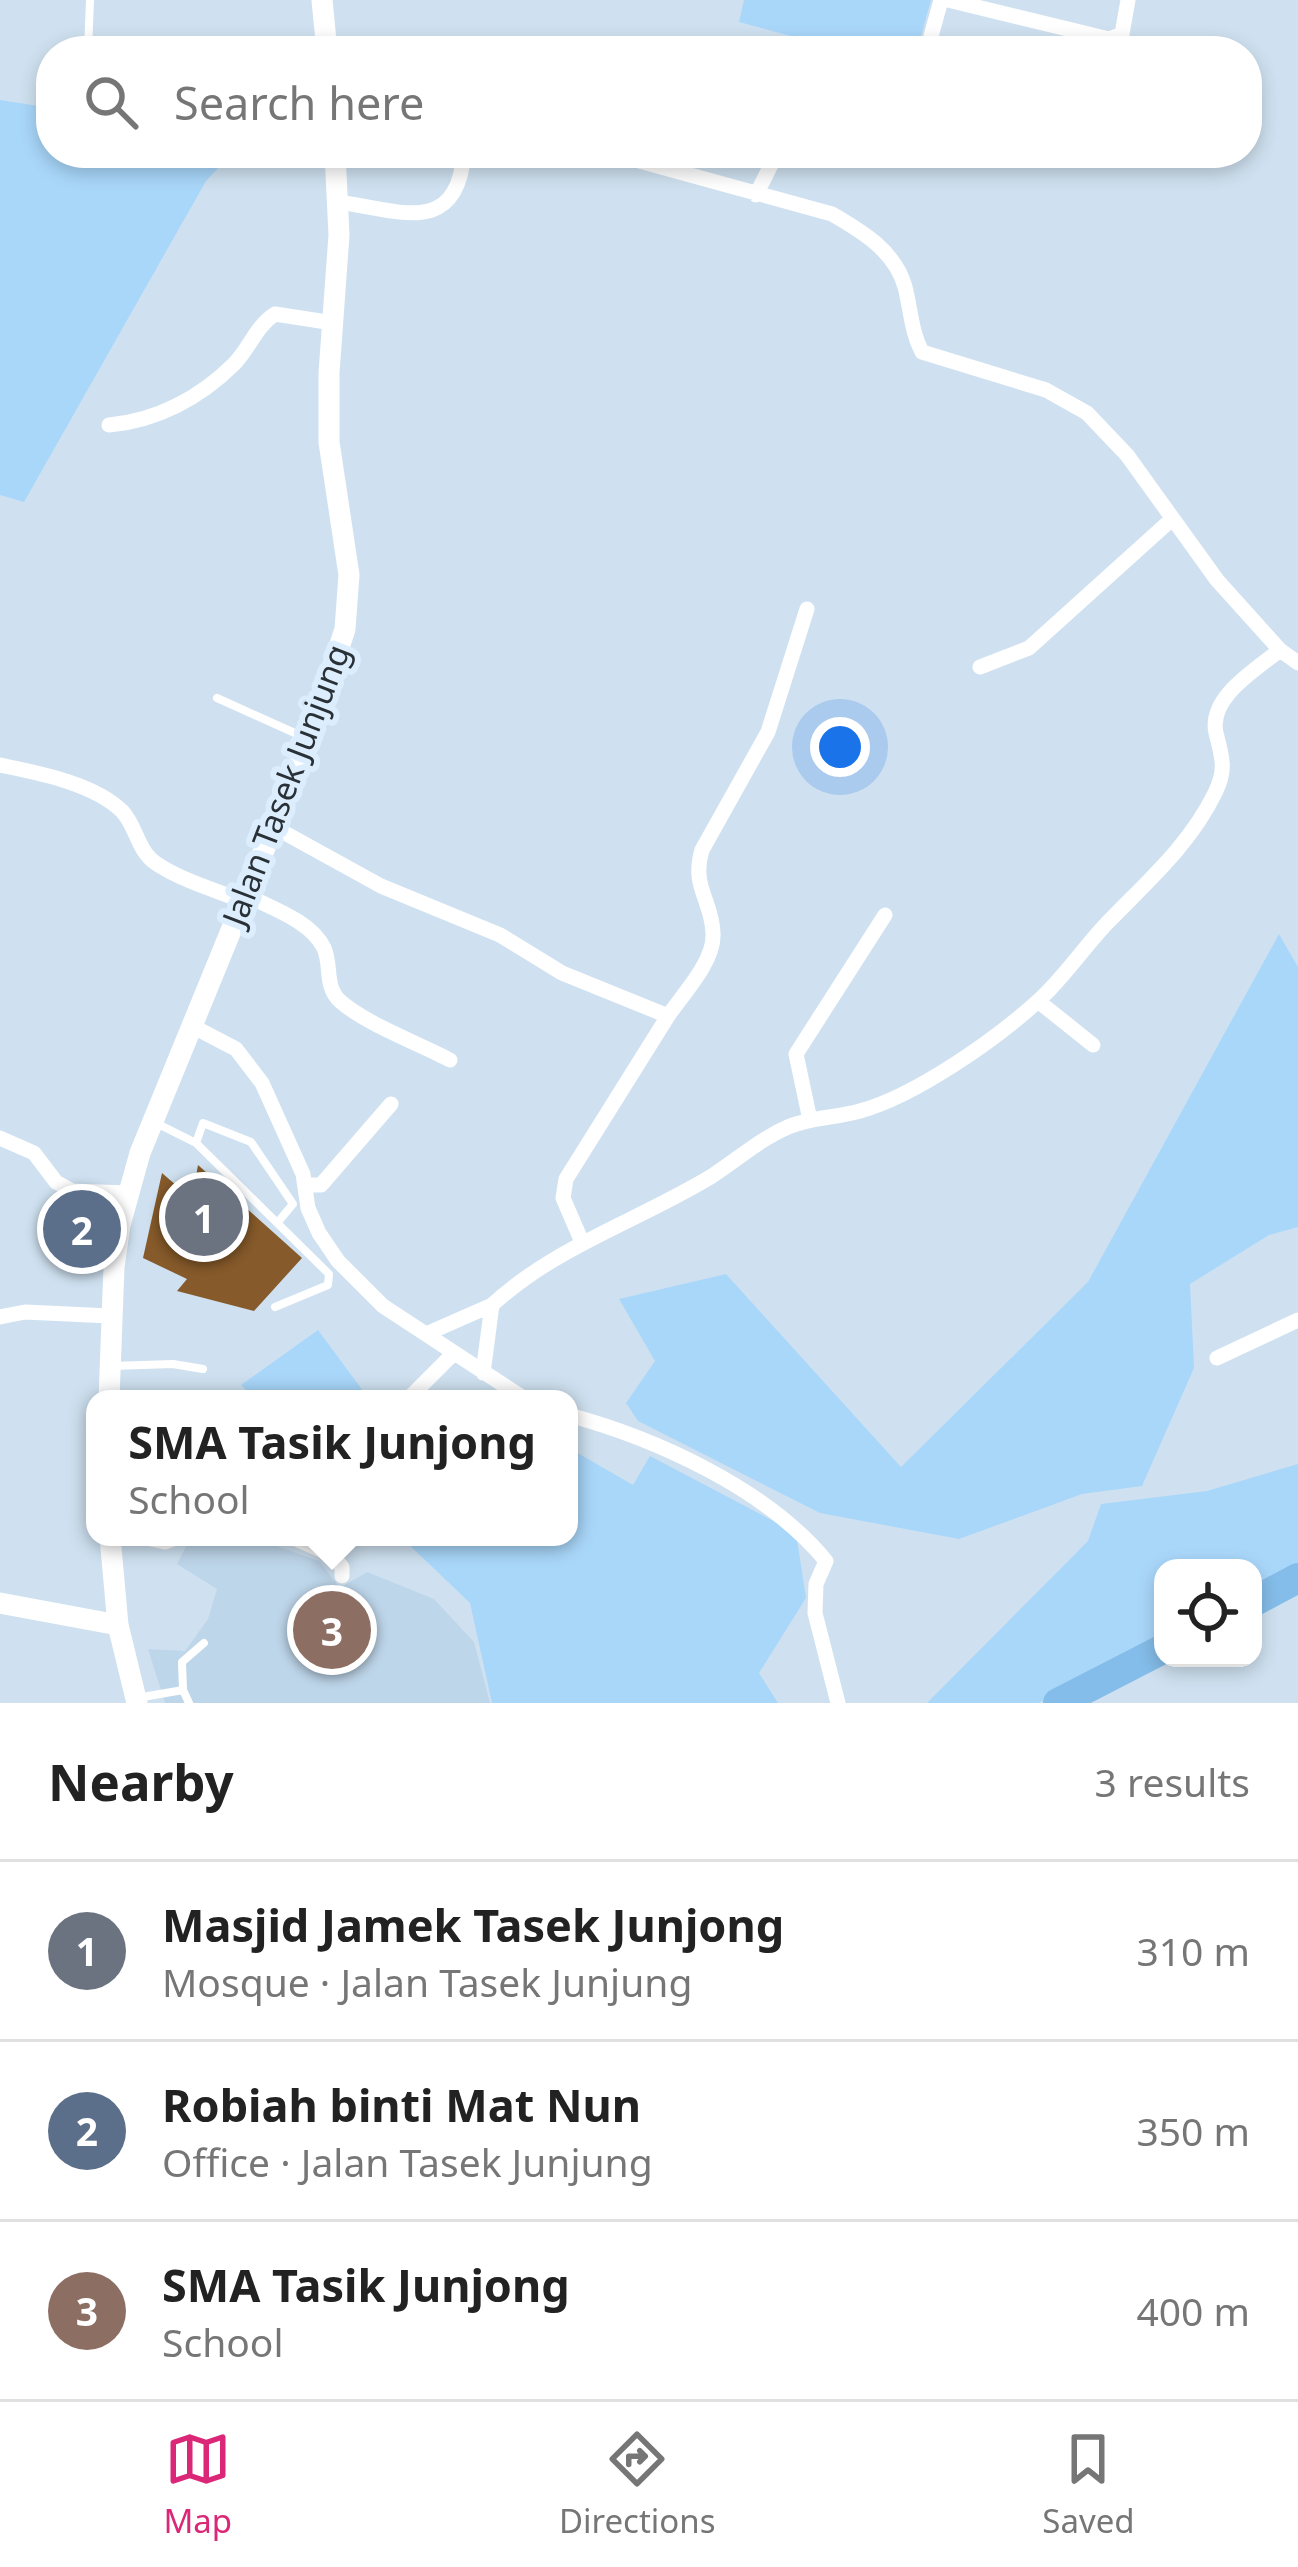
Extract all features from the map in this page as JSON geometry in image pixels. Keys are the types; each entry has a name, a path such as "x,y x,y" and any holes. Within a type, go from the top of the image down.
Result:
{"main road":[{"path":"322,0 326,36"},
{"name":"Jalan Tasek Junjung","path":"110,1390 110,1316 128,1193 152,1120 309,740 340,652 350,596 329,442 336,168"},
{"path":"111,1546 118,1625 136,1701"},
{"path":"0,1603 118,1625"}],"street":[{"path":"932,36 944,0 1096,36"},
{"path":"1117,36 1126,26 1128,0"},
{"path":"338,202 417,216 439,209 457,191 461,168"},
{"path":"662,168 832,214 861,231 898,267 922,352 1046,390 1087,413 1107,431 1217,580 1280,650 1298,663"},
{"path":"756,195 770,168"},
{"path":"109,424 139,422 168,412 235,364 261,323 275,314 333,323"},
{"path":"980,667 1029,648 1172,519"},
{"path":"582,1242 563,1198 566,1179 712,946 714,930 697,868 702,850 768,733 807,609"},
{"path":"426,1334 492,1305 532,1270 710,1177 765,1138 810,1120 861,1111 899,1096 945,1070 1038,1001 1110,920 1163,870 1190,835 1222,779 1225,754 1216,732 1219,708 1228,694 1280,650"},
{"path":"0,765 106,798 125,814 144,854 158,865 309,928 323,947 326,975 336,998 359,1015 450,1060"},
{"path":"274,827 381,886 500,934 562,973 668,1016"},
{"path":"810,1120 796,1054 885,915"},
{"path":"1038,1001 1093,1045"},
{"path":"190,1025 236,1049 262,1083 319,1233 338,1261 382,1306 510,1390"},
{"path":"304,1185 321,1185 391,1104"},
{"path":"0,1138 34,1153 56,1182 72,1191 128,1193"},
{"path":"483,1373 492,1305"},
{"path":"0,1317 25,1312 110,1316"},
{"path":"1217,1358 1298,1320"},
{"path":"418,1390 454,1353"},
{"path":"578,1417 614,1427 695,1463 796,1526 826,1561 816,1584 815,1613 837,1702"},
{"path":"310,1546 332,1556 342,1576"}],"lane":[{"path":"89,36 90,0"},
{"path":"217,698 309,740"},
{"path":"152,1120 196,1143 329,1274 328,1285 275,1307"},
{"path":"196,1143 203,1124 251,1142 293,1204 278,1222"},
{"path":"109,1366 173,1364 203,1369"},
{"path":"189,1703 183,1690 182,1662 204,1643"},
{"path":"136,1701 183,1690"}],"shaded area":[{"path":"744,0 931,0 921,36 791,36 739,22"},
{"path":"0,100 36,106 36,168 218,168 206,181 24,502 0,495"},
{"path":"1279,934 1298,967 1298,1227 1269,1235 1190,1284 1194,1368 1142,1486 1082,1494 959,1539 820,1513 638,1421 626,1403 655,1361 619,1299 726,1274 901,1467 1088,1282"},
{"path":"318,1330 362,1390 246,1390 241,1385"},
{"path":"578,1453 633,1485 650,1456 796,1533 806,1598 759,1673 778,1703 492,1703 470,1603 410,1546 578,1546"},
{"path":"1298,1464 1298,1564 1262,1583 1262,1559 1154,1559 1154,1641 1039,1703 927,1703 1088,1541 1101,1504 1207,1491"},
{"path":"186,1546 276,1546 319,1561 340,1588 367,1572 434,1599 474,1642 490,1703 165,1703 148,1649 185,1651 208,1619 217,1589 177,1564"}],"building":[{"path":"198,1165 302,1258 254,1311 177,1291 187,1279 143,1258 162,1173 192,1199"}],"waterway":[{"path":"1262,1597 1298,1578"},
{"path":"1058,1703 1154,1654"}],"place":[{"name":"Masjid Jamek Tasek Junjong","path":"204,1217"},
{"name":"Robiah binti Mat Nun","path":"82,1229"},
{"name":"SMA Tasik Junjong","path":"332,1630"}]}
